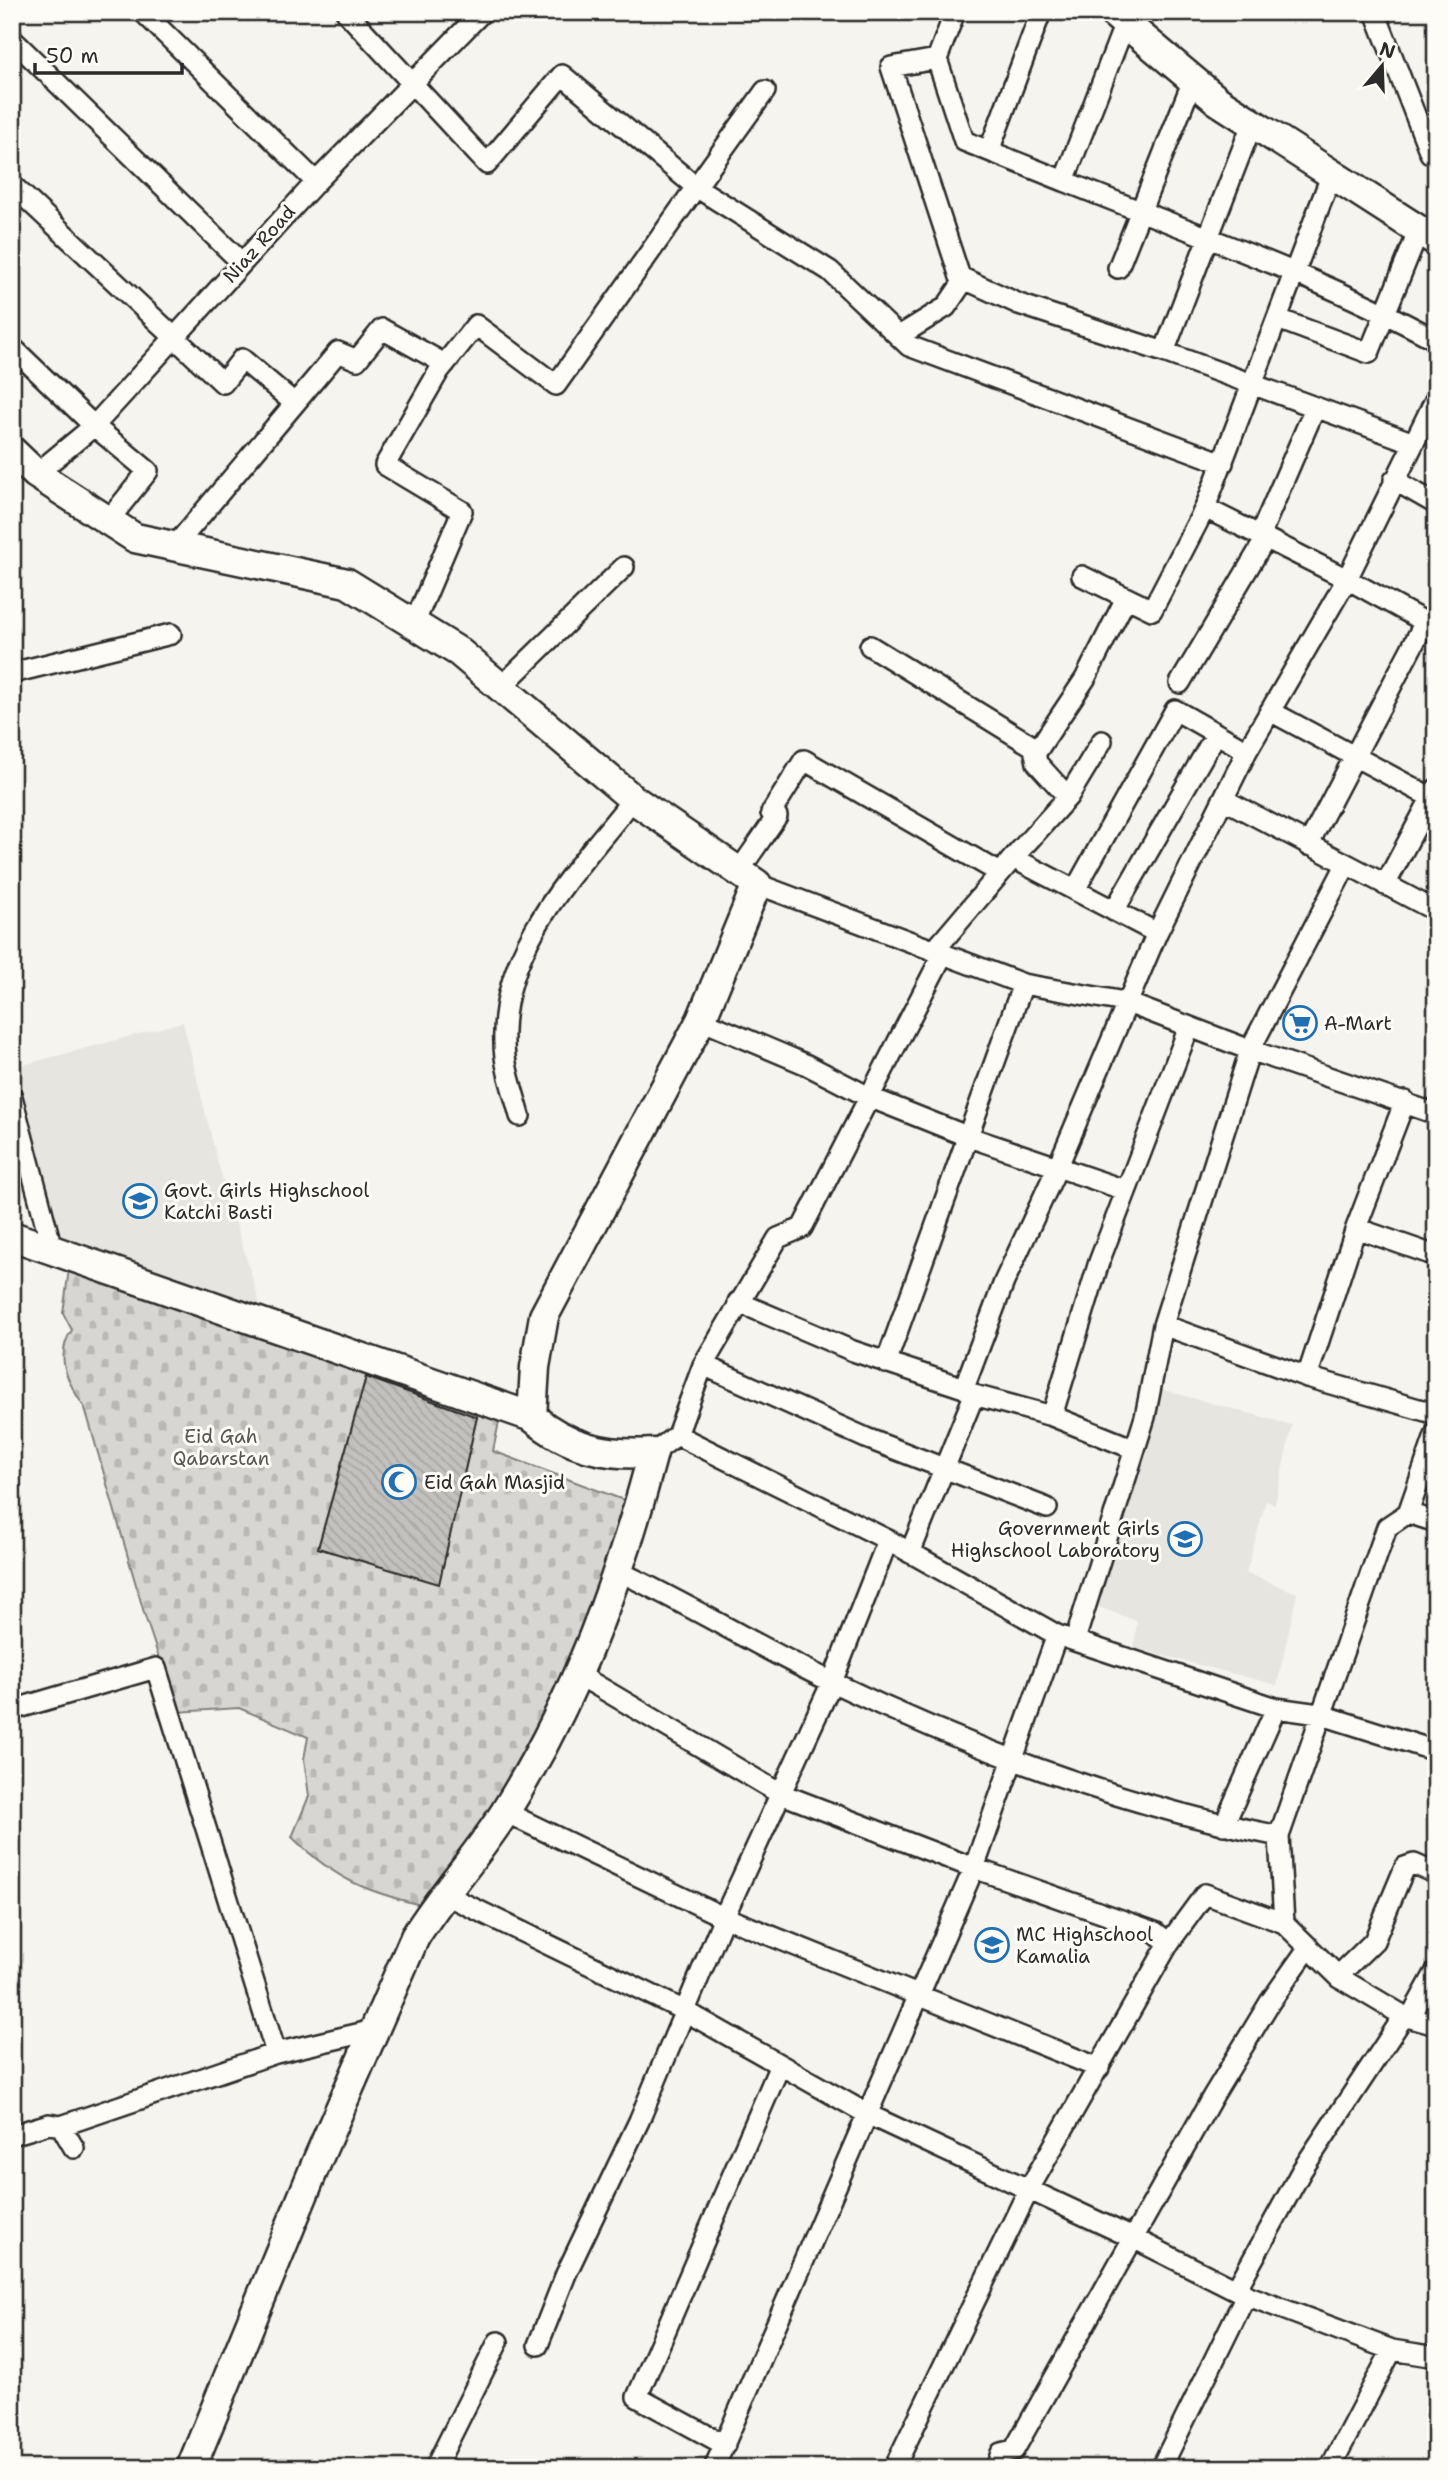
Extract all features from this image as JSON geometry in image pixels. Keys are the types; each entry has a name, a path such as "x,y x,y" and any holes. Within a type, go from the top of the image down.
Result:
{"street":[{"path":"143,12 316,182"},
{"path":"346,12 487,164 562,75 696,187 830,271 909,346 972,372 1223,463"},
{"name":"Niaz Road","path":"36,474 94,426 177,338 316,182 482,12"},
{"path":"956,12 937,59 964,141 1296,271 1386,313 1436,340"},
{"path":"989,151 1041,12"},
{"path":"1375,12 1430,153"},
{"path":"1064,181 1120,16 1193,80 1252,124 1427,235 1369,352 1278,319"},
{"path":"12,39 242,263"},
{"path":"937,59 891,68 960,277 1019,304 1164,352 1412,442"},
{"path":"1118,268 1193,80"},
{"path":"414,624 462,511 385,465 444,364 476,325 556,385 765,91"},
{"path":"1164,352 1252,124"},
{"path":"1082,576 1152,610 1205,508 1331,176"},
{"path":"12,186 223,383 242,359 293,402"},
{"path":"899,336 946,307 965,279"},
{"path":"175,546 293,402 338,352 357,360 382,329 444,364"},
{"path":"12,347 94,426 148,471 108,521"},
{"path":"910,1553 945,1469 1004,1282 1058,1166 1125,1002 1247,751 1347,579 1412,442 1436,398"},
{"path":"1180,683 1263,537 1315,408"},
{"path":"12,451 36,474 135,538 347,583 459,652 633,799 748,878 1023,984 1125,1002 1250,1050 1405,1101 1436,1114"},
{"path":"1394,480 1436,504"},
{"path":"1205,508 1347,579 1431,625 1355,756 1308,845"},
{"path":"501,687 624,567"},
{"path":"1035,754 1085,679 1126,598"},
{"path":"12,673 171,634"},
{"path":"870,646 1034,747 1037,764 1068,797"},
{"path":"1075,890 1175,710 1247,751"},
{"path":"1270,711 1434,795 1385,885"},
{"path":"1114,911 1216,733"},
{"path":"12,1236 532,1417 554,1436 586,1448 625,1454 653,1453 677,1435 703,1364 778,1238 802,1228 939,952 1000,873 1068,797 1102,741"},
{"path":"532,1417 535,1367 544,1316 701,1020 748,878 777,816 771,813 804,760 1000,873"},
{"path":"520,1116 504,1044 512,977 545,911 633,799"},
{"path":"1223,799 1436,911"},
{"path":"1013,858 1157,933"},
{"path":"714,2468 974,1868 1014,1762 1066,1638 1100,1568 1145,1417 1163,1325 1250,1050 1346,865"},
{"path":"886,1363 1023,984"},
{"path":"701,1020 805,1064 869,1097 969,1137 1125,1190"},
{"path":"1052,1416 1083,1308 1125,1190 1189,1027"},
{"path":"12,1097 53,1252"},
{"path":"1307,1377 1356,1228 1405,1101"},
{"path":"1356,1228 1436,1256"},
{"path":"738,1302 886,1363 1052,1416 1134,1449"},
{"path":"1163,1325 1307,1377 1436,1414"},
{"path":"703,1364 866,1438 1047,1508"},
{"path":"1284,1923 1279,1836 1319,1714 1387,1527 1408,1513 1436,1433"},
{"path":"677,1435 888,1540 1066,1638 1276,1708 1319,1714 1436,1751"},
{"path":"191,2468 415,1937 505,1812 579,1675 620,1572 653,1453"},
{"path":"1408,1513 1436,1522"},
{"path":"538,2345 566,2274 639,2121 724,1917 832,1682 888,1540"},
{"path":"620,1572 832,1682 1014,1762 1224,1825 1279,1836"},
{"path":"12,1710 156,1668 276,2053"},
{"path":"579,1675 779,1794 974,1868 1155,1932 1169,1944"},
{"path":"1224,1825 1276,1708"},
{"path":"505,1812 724,1917 1099,2067"},
{"path":"1338,1976 1374,1941 1405,1867 1414,1864 1432,1872 1436,1865"},
{"path":"444,1894 685,2011 869,2115 1030,2189 1241,2292 1392,2350 1436,2357"},
{"path":"894,2468 1030,2189 1169,1944 1205,1894 1284,1923 1338,1976 1407,2017 1436,2025"},
{"path":"996,2468 1001,2454 1014,2450 1213,2096 1270,2003 1309,1947"},
{"path":"1161,2468 1241,2292 1301,2170 1436,1971"},
{"path":"12,2135 49,2124 61,2126 276,2053 374,2030"},
{"path":"725,2445 637,2397 780,2065"},
{"path":"61,2126 74,2148"},
{"path":"435,2468 498,2342"},
{"path":"1329,2468 1392,2350"}],"shaded area":[{"name":"Govt. Girls Highschool Katchi Basti","path":"183,1022 217,1160 261,1308 64,1241 12,1083 12,1068"},
{"name":"Government Girls Highschool Laboratory","path":"1156,1388 1292,1425 1275,1504 1266,1501 1246,1573 1297,1593 1277,1685 1134,1648 1137,1621 1096,1606"}],"green space":[{"name":"Eid Gah Qabarstan","path":"69,1269 368,1369 318,1548 439,1583 480,1404 501,1412 493,1451 626,1501 617,1568 500,1808 429,1907 371,1890 339,1875 292,1837 309,1796 304,1759 308,1737 239,1708 177,1712 145,1616 85,1408 65,1370 64,1350 72,1330 63,1313"}],"building":[{"name":"Eid Gah Masjid","path":"366,1377 477,1417 439,1584 318,1548"}],"place":[{"name":"A-Mart","path":"1300,1023"},
{"name":"Govt. Girls Highschool Katchi Basti","path":"140,1201"},
{"name":"Eid Gah Masjid","path":"399,1482"},
{"name":"Government Girls Highschool Laboratory","path":"1185,1539"},
{"name":"MC Highschool Kamalia","path":"992,1945"}]}
